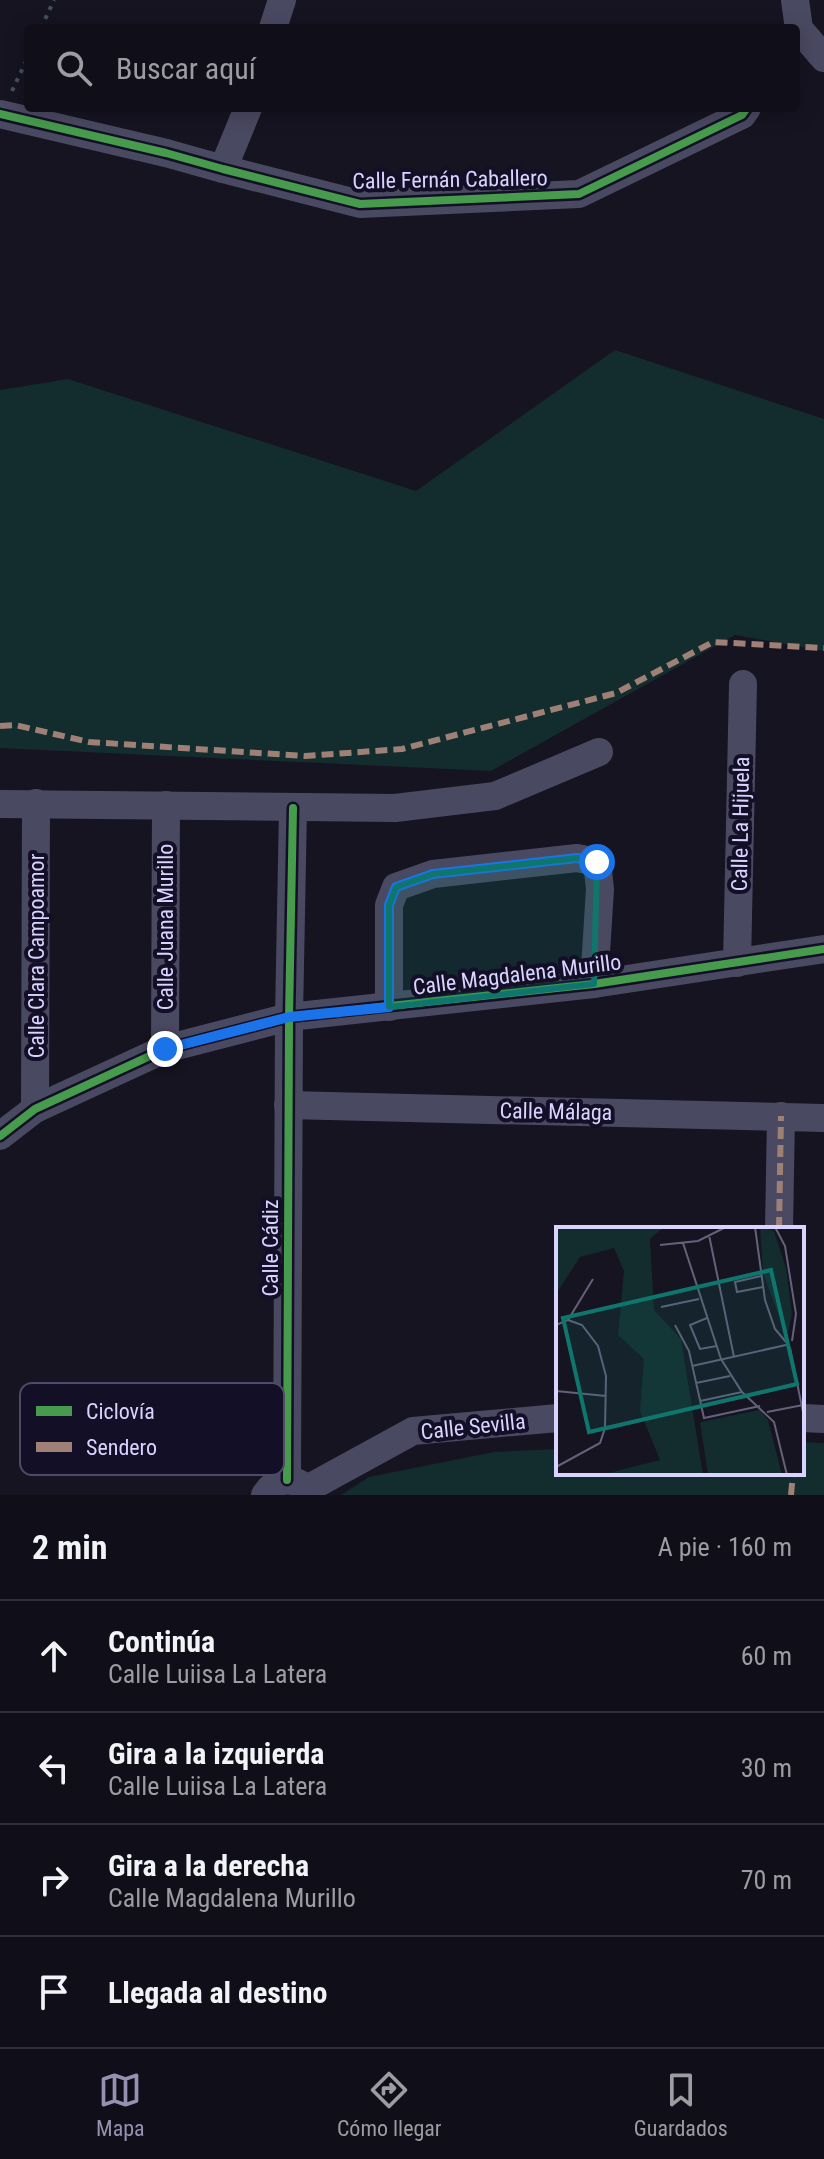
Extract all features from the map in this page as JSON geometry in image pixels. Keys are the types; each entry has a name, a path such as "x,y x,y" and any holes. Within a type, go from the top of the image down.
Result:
{"street":[{"path":"274,24 282,0"},
{"path":"795,0 797,24"},
{"path":"800,34 824,58"},
{"path":"223,169 246,112"},
{"name":"Calle Fernán Caballero","path":"1,114 360,204 579,194 744,112"},
{"name":"Calle La Hijuela","path":"737,963 743,684"},
{"path":"0,804 395,808 495,796 599,752"},
{"name":"Calle Clara Campoamor","path":"35,1109 36,803"},
{"name":"Calle Juana Murillo","path":"165,1049 166,805"},
{"name":"Calle Cádiz","path":"292,1490 288,1105 293,808"},
{"path":"389,1007 389,905 396,887 433,874 548,861 577,858 597,862 600,889 594,984"},
{"name":"Calle Magdalena Murillo","path":"0,1136 35,1109 165,1049 289,1017 594,984 824,949"},
{"name":"Calle Málaga","path":"288,1105 824,1118"},
{"path":"779,1227 781,1116"},
{"name":"Calle Sevilla","path":"292,1490 413,1431 556,1418"},
{"path":"804,1418 824,1419"}],"path":[{"path":"43,24 54,0"},
{"path":"1,114 24,65"}],"highlighted area":[{"path":"577,858 597,862 594,984 389,1007 389,905 396,887 433,874"}],"green space":[{"path":"615,350 824,419 824,651 735,635 491,771 0,748 0,390 68,379 416,491"},
{"path":"804,1442 824,1443 824,1495 341,1495 369,1477 494,1452 556,1449 556,1475 804,1475"}],"marked path":[{"path":"0,726 15,725 89,742 305,756 402,749 616,693 713,642 824,648"},
{"path":"779,1227 781,1116"},
{"path":"791,1495 793,1475"}],"cycle path":[{"path":"0,114 166,153 360,204 579,194 744,112"},
{"path":"287,1480 293,808"},
{"path":"0,1136 35,1109 165,1049 289,1017 594,984 824,949"}],"route":[{"path":"165,1049 289,1017 389,1007 389,905 396,887 433,874 577,858 597,862"}]}
